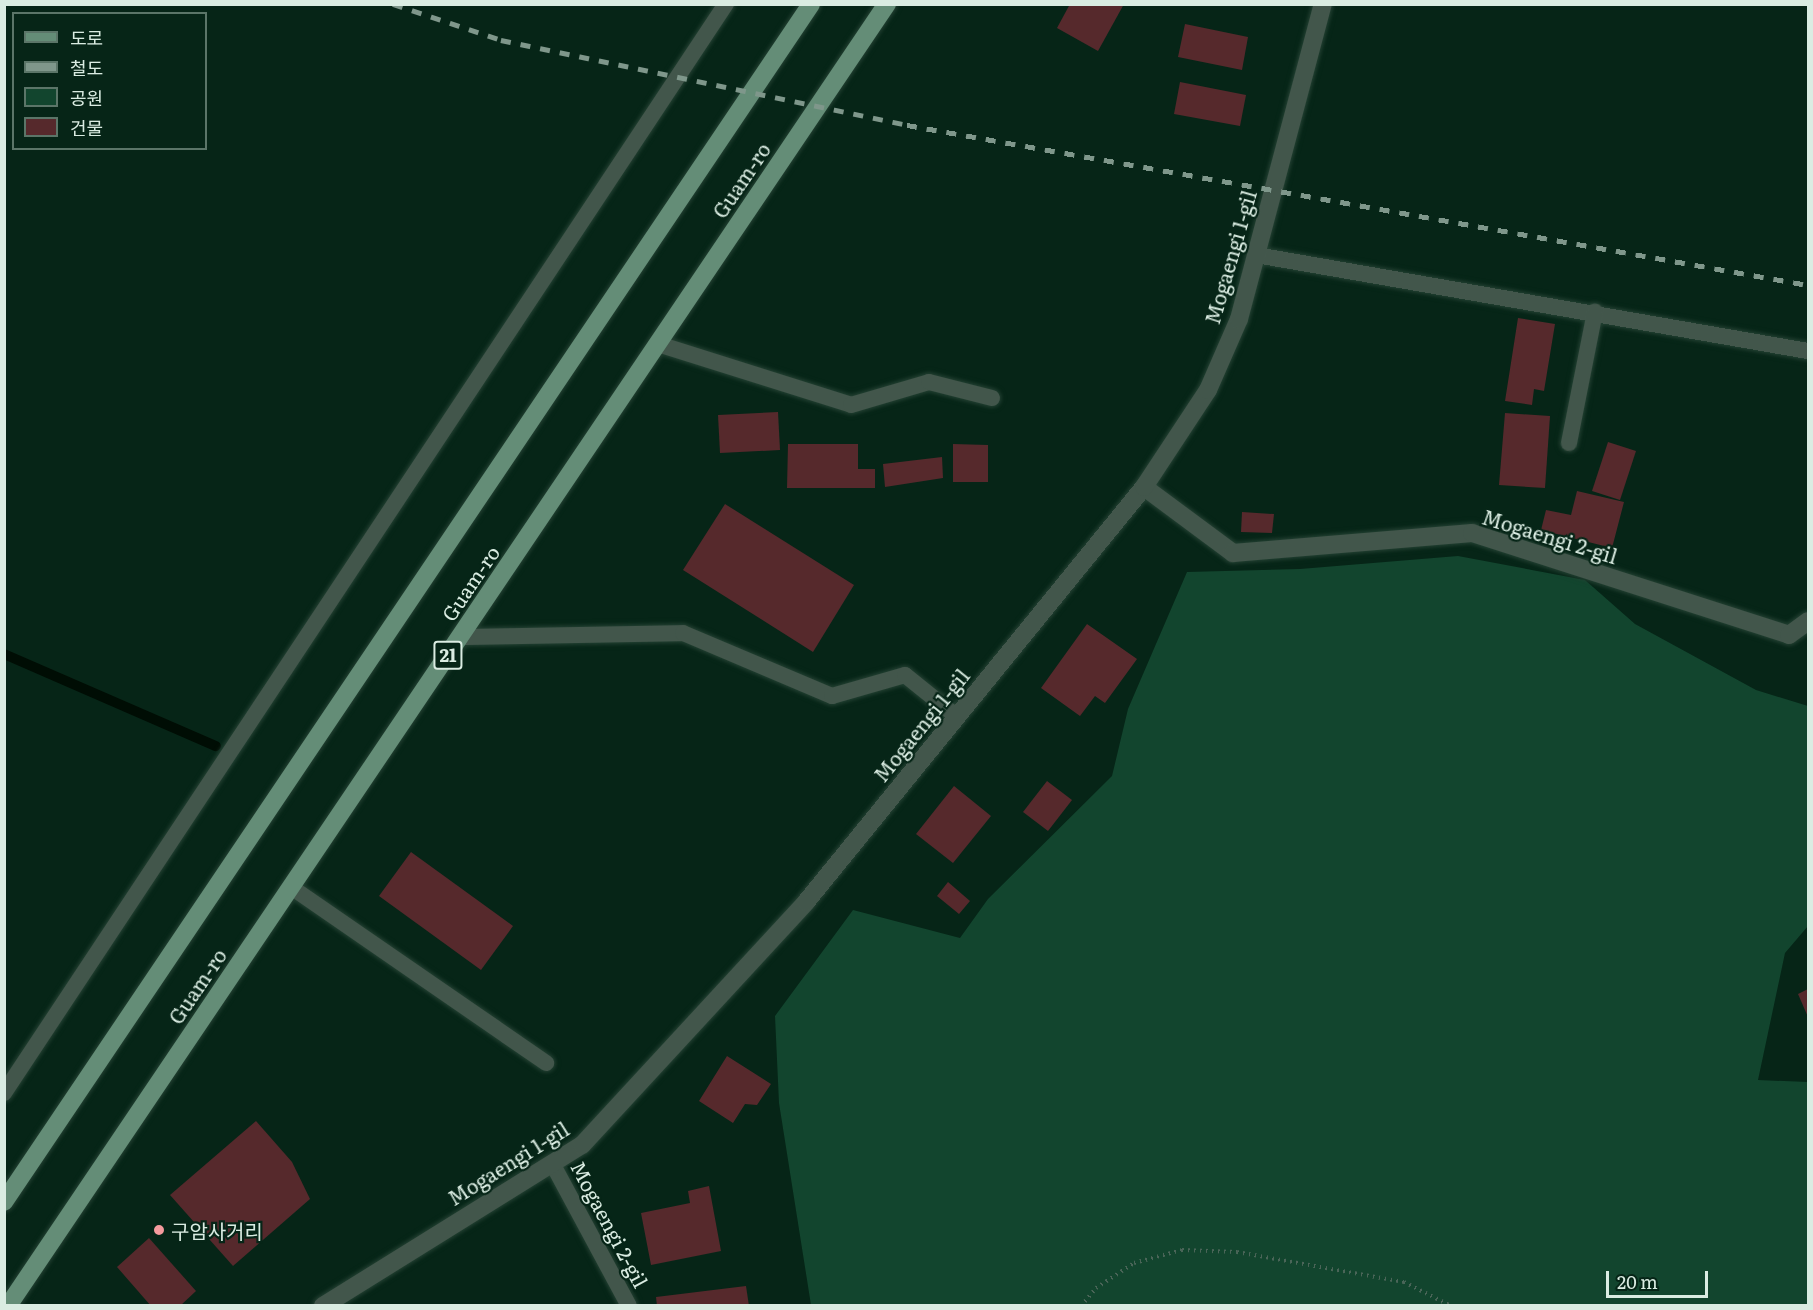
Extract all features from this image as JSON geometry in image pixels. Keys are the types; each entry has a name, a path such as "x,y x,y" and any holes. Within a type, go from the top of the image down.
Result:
{"main road":[{"name":"Guam-ro","path":"4,1202 811,4"},
{"name":"Guam-ro","path":"8,1305 887,4"}],"street":[{"name":"Mogaengi 1-gil","path":"323,1305 582,1145 700,1023 807,902 1144,487 1208,390 1239,319 1323,4"},
{"name":"Mogaengi 2-gil","path":"1144,487 1233,553 1472,533 1789,635 1809,621"}],"lane":[{"path":"4,1093 726,4"},
{"path":"1256,255 1595,312 1809,351"},
{"path":"1569,443 1595,312"},
{"path":"658,344 851,405 929,382 992,398"},
{"path":"460,637 683,633 832,696 905,675 956,716"},
{"path":"291,887 546,1063"},
{"name":"Mogaengi 2-gil","path":"552,1163 629,1305"}],"path":[{"path":"1081,1305 1096,1288 1134,1263 1182,1250 1238,1252 1404,1282 1451,1305"}],"green space":[{"path":"1458,556 1585,580 1635,624 1756,690 1808,706 1808,926 1785,953 1758,1080 1808,1082 1808,1305 811,1305 779,1103 775,1016 853,910 960,938 988,899 1112,776 1128,709 1187,572 1300,569"}],"building":[{"path":"1070,4 1124,4 1098,51 1057,28"},
{"path":"1185,24 1248,37 1242,70 1178,57"},
{"path":"1180,82 1246,95 1240,126 1174,114"},
{"path":"1518,318 1555,324 1544,391 1534,389 1532,405 1505,401"},
{"path":"778,412 780,450 720,453 718,415"},
{"path":"1505,413 1550,416 1545,488 1499,485"},
{"path":"1608,442 1636,451 1620,500 1592,491"},
{"path":"788,444 858,444 858,469 875,469 875,488 787,488"},
{"path":"953,444 988,445 988,482 953,482"},
{"path":"942,457 943,478 885,487 883,464"},
{"path":"1577,491 1624,502 1612,548 1541,530 1546,510 1571,515"},
{"path":"725,504 854,585 813,652 683,570"},
{"path":"1242,512 1274,514 1272,533 1241,532"},
{"path":"1087,624 1137,659 1105,703 1095,696 1080,716 1041,688"},
{"path":"1047,781 1072,800 1048,831 1023,812"},
{"path":"954,786 991,816 953,863 916,834"},
{"path":"411,852 513,926 481,970 379,896"},
{"path":"948,882 970,901 959,914 937,896"},
{"path":"1808,989 1808,1017 1798,994"},
{"path":"727,1056 771,1084 757,1105 745,1104 733,1123 699,1101"},
{"path":"256,1121 292,1162 310,1199 233,1266 170,1195"},
{"path":"709,1186 721,1251 651,1265 641,1213 690,1203 688,1191"},
{"path":"149,1238 196,1291 180,1306 151,1306 117,1267"},
{"path":"746,1286 749,1306 657,1306 656,1297"}],"waterway":[{"path":"4,654 216,746"}],"railway":[{"path":"393,4 501,40 907,125 1808,285"}],"place":[{"name":"구암사거리","path":"159,1230"}]}
